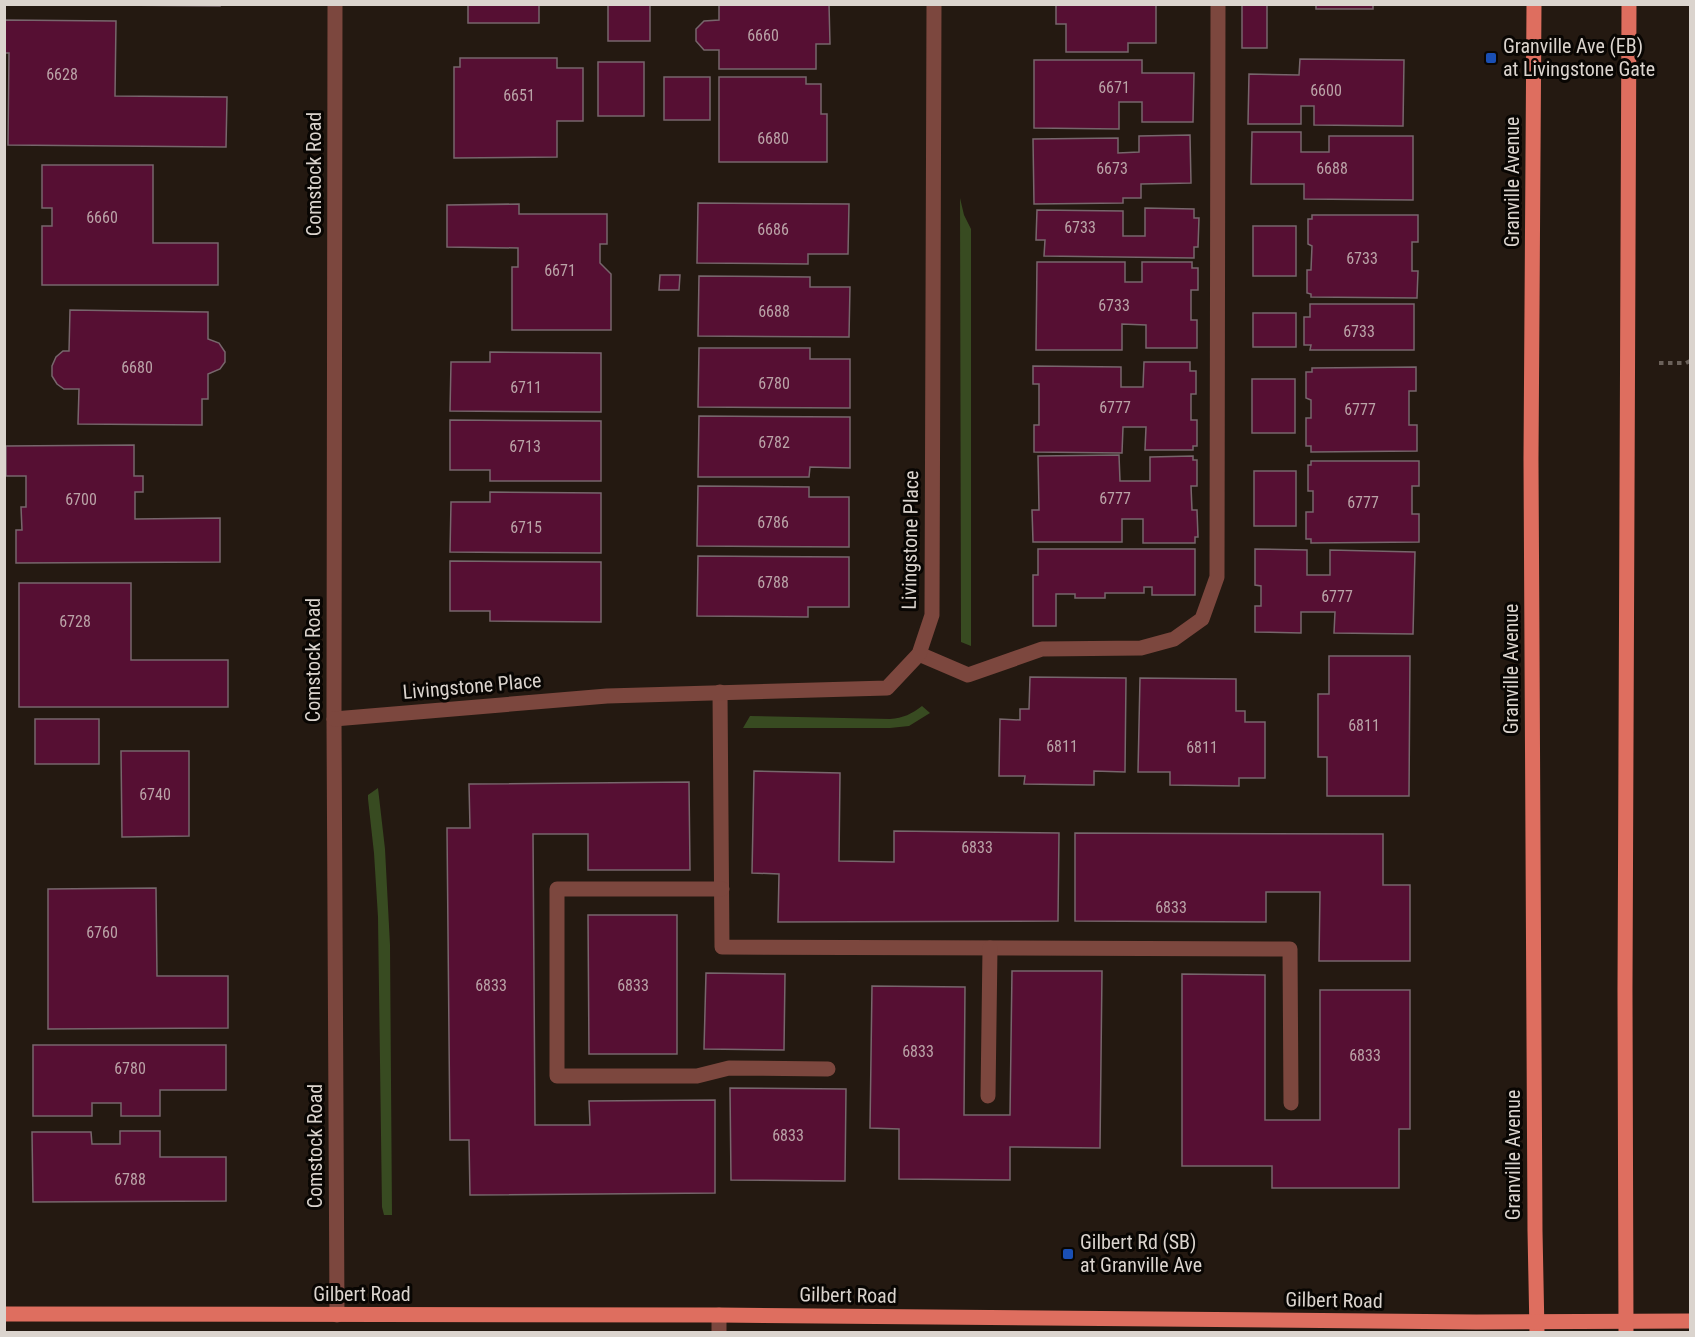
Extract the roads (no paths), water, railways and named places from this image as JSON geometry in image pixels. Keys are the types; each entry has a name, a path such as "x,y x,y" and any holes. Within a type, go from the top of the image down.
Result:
{"main road":[{"name":"Granville Avenue","path":"1534,4 1531,494 1537,1327"},
{"path":"1626,1327 1629,4"},
{"name":"Gilbert Road","path":"4,1314 719,1315 1537,1327 1626,1327 1690,1321"}],"street":[{"name":"Comstock Road","path":"335,4 334,719 337,1315"},
{"name":"Livingstone Place","path":"334,719 607,696 887,688 919,654 932,615 934,4"},
{"path":"919,654 968,675 1042,649 1141,648 1174,639 1202,619 1217,577 1218,4"},
{"path":"720,692 722,947 1290,949 1291,1104"},
{"path":"722,889 557,889 557,1076 697,1076 729,1068 828,1069"},
{"path":"988,1096 990,948"},
{"path":"719,1315 719,1332"}],"place":[{"name":"Granville Ave (EB) at Livingstone Gate","path":"1491,58"},
{"name":"Gilbert Rd (SB) at Granville Ave","path":"1068,1254"}]}
